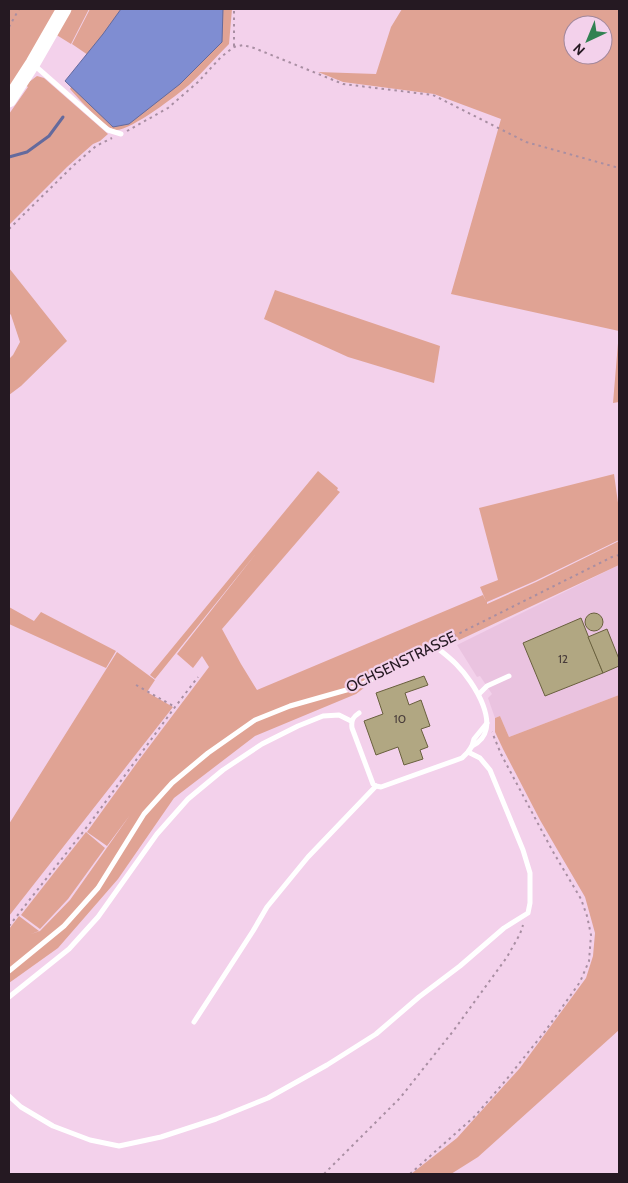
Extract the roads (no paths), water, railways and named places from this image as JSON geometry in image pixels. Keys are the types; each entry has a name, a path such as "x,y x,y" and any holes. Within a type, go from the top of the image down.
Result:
{"street":[{"path":"9,100 33,64 64,9"}],"lane":[{"path":"33,64 108,130 121,134"},
{"name":"OCHSENSTRASSE","path":"9,971 64,926 98,888 144,814 172,783 208,753 255,720 290,706 357,687 435,646 457,665 479,694"},
{"path":"360,713 351,721 352,728 369,776 373,784 381,787 462,758 472,746 478,743 486,732 487,722 484,705 479,694 487,686 509,676"},
{"path":"9,997 69,949 98,917 157,834 188,799 223,770 262,744 323,716 339,715 351,721"},
{"path":"9,1096 21,1107 53,1126 90,1140 119,1146 161,1137 216,1119 268,1098 328,1066 376,1034 504,928 528,913 530,873 523,850 490,770 480,758 468,752"},
{"path":"194,1022 267,907 308,857 376,786"}],"water":[{"path":"121,9 223,9 222,42 180,84 129,124 113,127 65,81"}],"waterway":[{"path":"9,157 27,152 49,136 63,117"}]}
